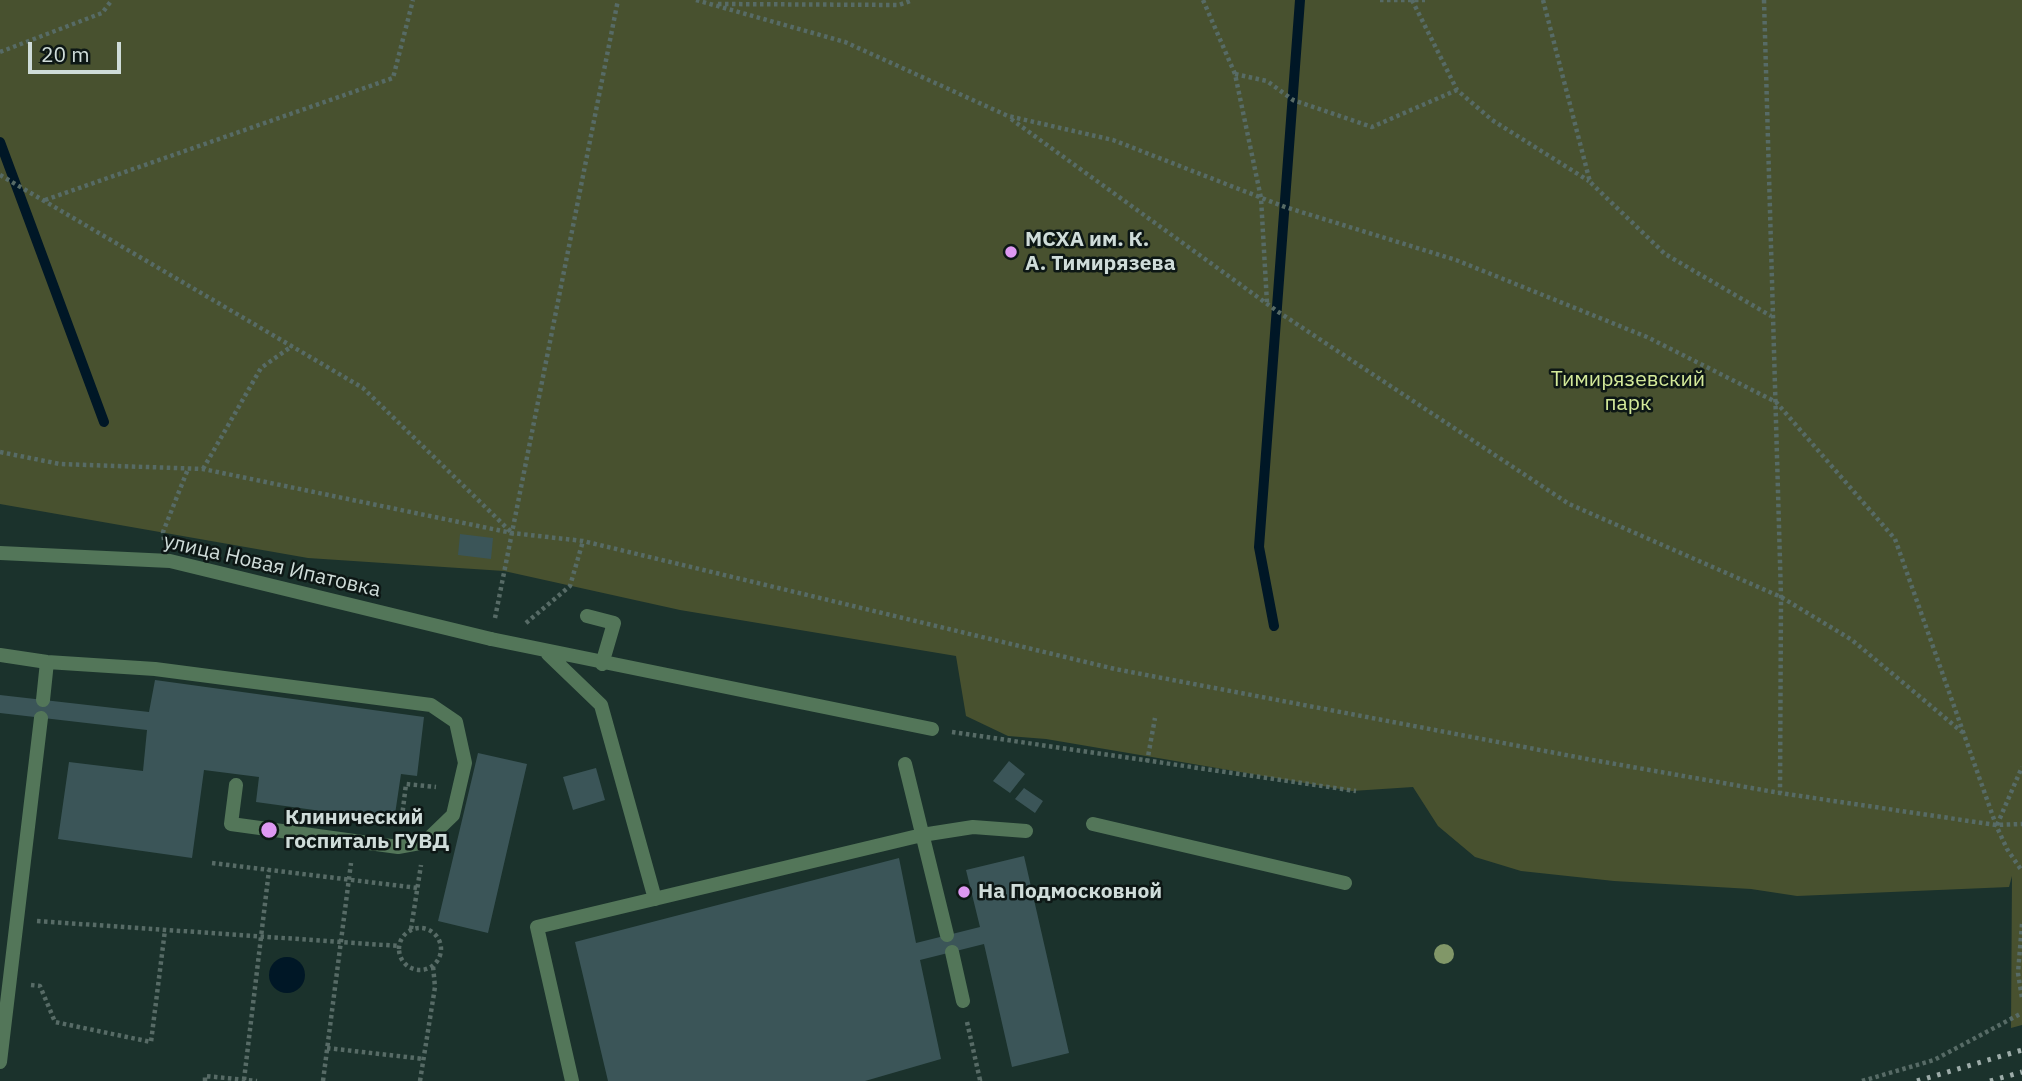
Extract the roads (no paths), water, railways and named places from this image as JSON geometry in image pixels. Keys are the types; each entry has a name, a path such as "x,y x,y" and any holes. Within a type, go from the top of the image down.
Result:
{"street":[{"name":"улица Новая Ипатовка","path":"0,553 170,561 547,653 932,729"},
{"path":"587,616 614,623 602,664"},
{"path":"547,653 601,705 655,899"},
{"path":"0,655 47,662 155,669 431,705 456,722 464,764 453,815 425,842 398,847 231,824 236,785"},
{"path":"43,700 47,662"},
{"path":"0,1062 41,718"},
{"path":"905,764 947,935"},
{"path":"1093,824 1345,883"},
{"path":"572,1081 537,927 922,835 973,827 1026,831"},
{"path":"952,952 963,1001"}],"water":[{"path":"287,957 300,962 305,975 300,988 287,993 274,988 269,975 274,962"}],"waterway":[{"path":"1274,626 1259,547 1300,0"},
{"path":"0,142 104,422"}],"railway":[{"path":"1917,1081 2022,1050"},
{"path":"1990,1081 2022,1072"}],"place":[{"name":"МСХА им. К. А. Тимирязева","path":"1011,252"},
{"name":"Клинический госпиталь ГУВД","path":"269,830"},
{"name":"На Подмосковной","path":"964,892"}],"park label":[{"name":"Тимирязевский парк","path":"1628,392"}]}
